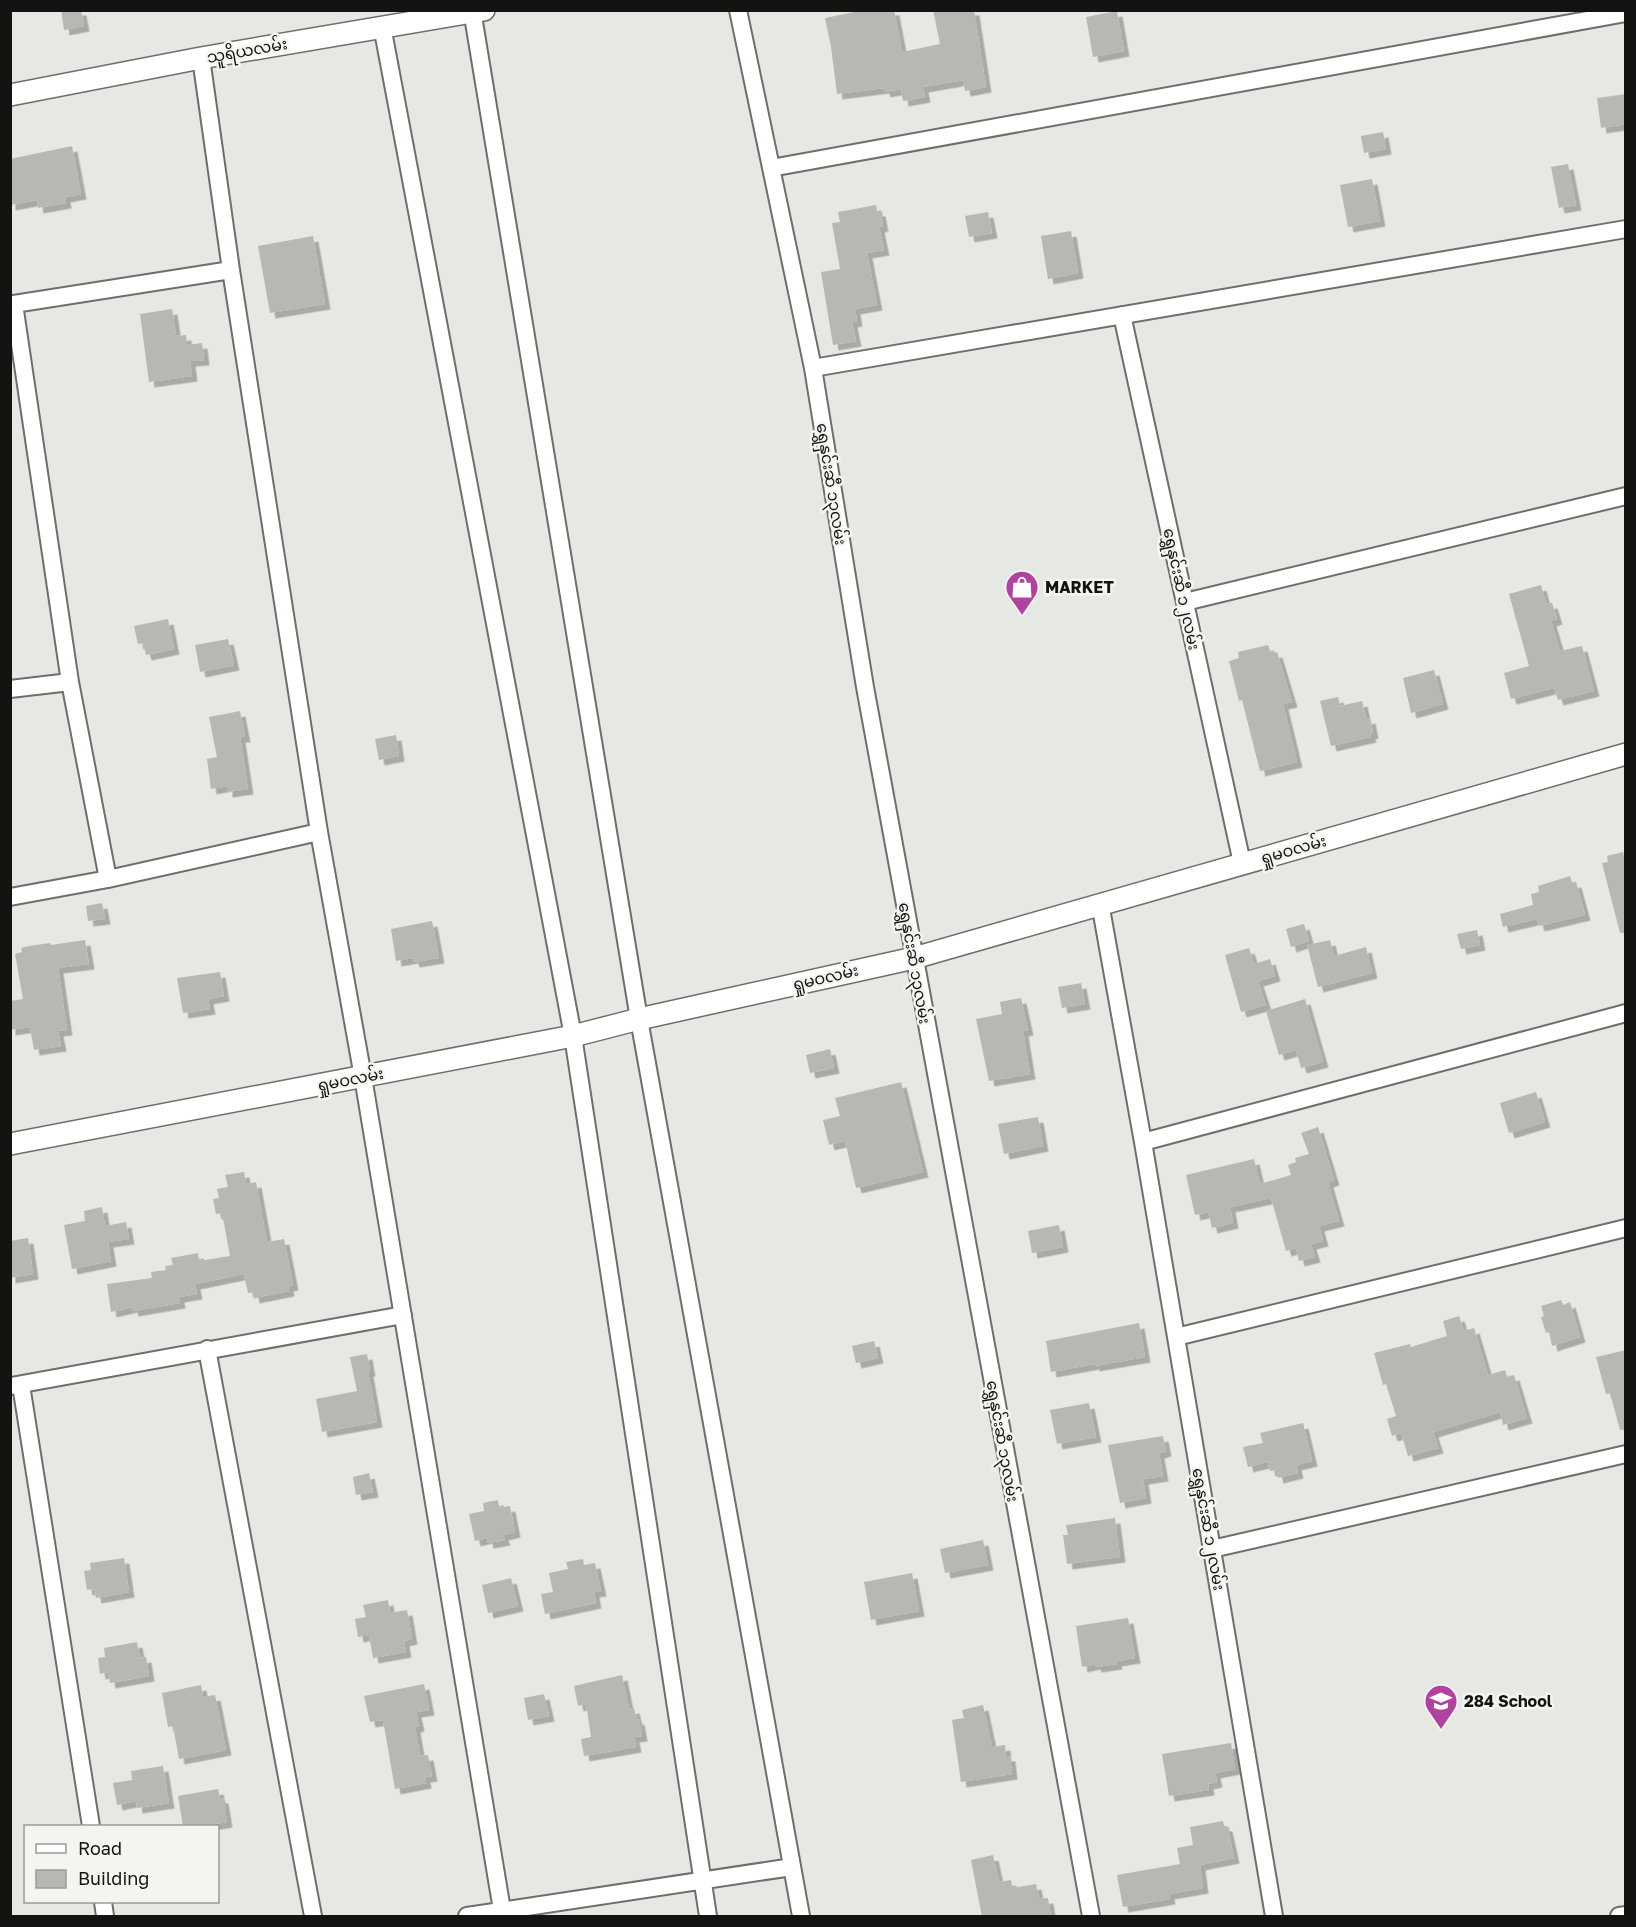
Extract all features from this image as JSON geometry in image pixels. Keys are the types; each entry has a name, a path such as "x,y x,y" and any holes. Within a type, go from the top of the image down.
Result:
{"street":[{"name":"ရွှေနှင်းဆီ ၁၃လမ်း","path":"738,10 813,368 914,958 1091,1917"},
{"path":"476,11 639,1019 801,1917"},
{"name":"သူရိယလမ်း","path":"10,95 201,58 476,11"},
{"path":"771,168 1626,13"},
{"path":"382,26 573,1036 708,1917"},
{"path":"201,58 231,270 320,832 503,1914"},
{"path":"813,368 1626,229"},
{"path":"108,879 70,682 12,305 231,270"},
{"name":"ရွှေနှင်းဆီ ၁၂လမ်း","path":"1122,315 1242,863"},
{"path":"1185,603 1626,496"},
{"path":"10,689 70,682"},
{"name":"ရှုမဝလမ်း","path":"10,1144 573,1036 639,1019 914,958 1626,754"},
{"path":"10,897 108,879 320,832"},
{"name":"ရွှေနှင်းဆီ ၁၂လမ်း","path":"1100,903 1143,1142 1274,1917"},
{"path":"1143,1142 1626,1013"},
{"path":"1176,1337 1626,1228"},
{"path":"91,1825 16,1386 207,1349 403,1315"},
{"path":"207,1349 313,1917"},
{"path":"1212,1549 1626,1454"},
{"path":"467,1917 503,1914 792,1867"},
{"path":"1619,1917 1626,1915"}],"building":[{"path":"61,10 81,10 84,26 64,30"},
{"path":"864,10 894,10 902,52 940,44 933,10 974,10 986,87 965,91 963,80 923,87 925,97 903,101 901,89 885,92 884,88 837,94 825,18"},
{"path":"1117,11 1124,51 1093,57 1086,17"},
{"path":"1626,94 1626,124 1601,128 1597,98"},
{"path":"1383,132 1386,149 1364,153 1361,136"},
{"path":"72,146 81,194 65,197 66,203 38,208 37,200 10,205 10,159"},
{"path":"1568,164 1576,205 1559,208 1551,167"},
{"path":"1372,179 1380,221 1348,227 1340,185"},
{"path":"876,205 877,211 880,211 883,226 879,227 884,250 867,253 877,305 855,309 857,321 852,322 856,341 833,345 821,272 840,269 832,223 840,222 838,212"},
{"path":"988,212 992,233 969,237 965,216"},
{"path":"1071,231 1078,273 1048,279 1041,236"},
{"path":"313,236 325,304 270,313 258,246"},
{"path":"172,309 176,336 186,335 187,345 202,343 204,360 190,361 192,376 149,382 140,314"},
{"path":"1541,585 1546,604 1552,603 1557,619 1551,621 1560,651 1582,646 1594,691 1558,700 1554,688 1511,699 1504,673 1529,666 1509,594"},
{"path":"168,619 174,649 146,655 143,643 138,644 134,626"},
{"path":"228,639 234,665 200,672 195,645"},
{"path":"1268,645 1271,653 1277,652 1292,702 1283,704 1297,762 1260,771 1242,700 1239,701 1229,661 1239,658 1238,652"},
{"path":"1434,670 1443,704 1411,713 1403,678"},
{"path":"1338,697 1340,706 1362,701 1366,719 1370,718 1373,733 1370,734 1371,737 1331,746 1320,701"},
{"path":"240,711 245,737 240,737 248,789 227,792 227,786 211,789 207,759 217,757 209,717"},
{"path":"396,735 399,756 379,760 375,739"},
{"path":"1623,852 1626,866 1626,933 1620,933 1602,863 1608,862 1607,856"},
{"path":"1570,876 1572,883 1576,882 1585,915 1539,926 1537,919 1503,927 1500,914 1533,905 1531,894 1539,892 1538,886"},
{"path":"102,903 105,919 88,921 86,906"},
{"path":"432,921 439,958 414,962 413,958 396,961 391,929"},
{"path":"1304,924 1309,941 1291,947 1286,929"},
{"path":"1477,930 1480,945 1461,949 1457,934"},
{"path":"85,940 89,964 58,968 67,1030 58,1031 61,1046 34,1050 30,1027 10,1030 10,1001 23,999 15,954 22,952 21,948 29,946"},
{"path":"1330,940 1334,956 1366,947 1372,973 1318,987 1307,945"},
{"path":"1249,948 1254,964 1270,959 1275,976 1258,981 1266,1005 1241,1012 1225,955"},
{"path":"220,972 224,996 208,999 210,1009 183,1013 177,978"},
{"path":"1081,983 1085,1004 1062,1008 1058,987"},
{"path":"1021,998 1028,1030 1023,1031 1030,1074 989,1081 976,1019 1002,1014 1000,1002"},
{"path":"1305,999 1323,1062 1301,1068 1296,1050 1279,1055 1266,1011"},
{"path":"830,1049 834,1068 810,1073 806,1055"},
{"path":"901,1082 923,1172 856,1188 845,1141 829,1145 823,1120 840,1116 835,1098"},
{"path":"1536,1092 1545,1122 1509,1133 1500,1103"},
{"path":"1038,1117 1043,1146 1004,1154 998,1124"},
{"path":"1318,1127 1334,1180 1328,1182 1339,1221 1319,1226 1323,1241 1311,1244 1315,1257 1299,1261 1296,1248 1286,1251 1271,1198 1230,1207 1233,1223 1212,1228 1208,1212 1195,1215 1186,1175 1254,1159 1260,1184 1291,1175 1288,1165 1296,1162 1295,1158 1309,1154 1301,1133"},
{"path":"244,1172 246,1184 256,1182 267,1242 284,1239 293,1285 288,1286 289,1291 254,1298 253,1292 248,1293 244,1274 195,1284 197,1294 179,1297 180,1303 133,1311 132,1307 111,1312 107,1284 152,1278 151,1272 166,1270 165,1266 173,1265 171,1258 198,1253 199,1261 230,1256 222,1213 216,1214 213,1199 219,1198 217,1189 228,1187 225,1175"},
{"path":"102,1207 105,1226 126,1222 129,1239 108,1242 111,1261 72,1269 64,1225 85,1221 84,1211"},
{"path":"1059,1225 1063,1247 1032,1253 1028,1231"},
{"path":"28,1238 33,1274 10,1278 10,1241"},
{"path":"1561,1300 1563,1305 1570,1302 1580,1337 1552,1346 1549,1332 1546,1333 1541,1317 1544,1316 1541,1306"},
{"path":"1459,1316 1464,1331 1474,1328 1488,1375 1505,1370 1507,1377 1514,1375 1527,1418 1503,1425 1500,1412 1433,1432 1438,1448 1408,1456 1401,1433 1392,1436 1387,1419 1396,1416 1386,1384 1383,1385 1374,1353 1410,1344 1411,1347 1447,1336 1443,1321"},
{"path":"1139,1323 1145,1357 1051,1372 1046,1341"},
{"path":"874,1341 878,1358 856,1363 852,1346"},
{"path":"1626,1350 1626,1430 1620,1430 1610,1393 1606,1394 1596,1357"},
{"path":"367,1354 377,1422 322,1432 316,1399 357,1391 350,1357"},
{"path":"1089,1403 1096,1437 1057,1444 1050,1410"},
{"path":"1303,1423 1312,1461 1296,1465 1298,1473 1278,1478 1276,1470 1270,1471 1268,1462 1248,1467 1243,1447 1263,1443 1260,1433"},
{"path":"1163,1436 1166,1451 1159,1453 1163,1476 1143,1479 1146,1498 1120,1503 1108,1445"},
{"path":"369,1473 373,1492 356,1495 353,1477"},
{"path":"498,1500 499,1508 510,1506 515,1532 503,1535 505,1540 488,1543 487,1538 475,1541 469,1514 484,1511 483,1503"},
{"path":"1115,1518 1120,1557 1067,1564 1063,1535 1068,1535 1066,1525"},
{"path":"983,1540 988,1565 945,1573 940,1549"},
{"path":"124,1558 129,1592 96,1598 94,1589 87,1590 84,1571 91,1570 90,1563"},
{"path":"583,1559 584,1565 595,1563 601,1591 594,1592 596,1603 545,1614 541,1594 553,1592 549,1573 568,1569 566,1562"},
{"path":"912,1573 919,1611 871,1620 864,1582"},
{"path":"511,1578 518,1606 488,1613 482,1585"},
{"path":"388,1600 390,1613 407,1610 412,1639 404,1641 406,1652 373,1658 369,1635 358,1637 355,1619 366,1617 363,1605"},
{"path":"1128,1618 1135,1658 1116,1661 1117,1664 1096,1667 1095,1664 1082,1667 1076,1626"},
{"path":"137,1642 140,1658 146,1657 149,1676 110,1683 108,1672 100,1674 98,1658 105,1657 104,1648"},
{"path":"622,1675 629,1709 634,1708 642,1736 634,1737 636,1747 584,1756 581,1739 591,1737 586,1704 578,1706 574,1686"},
{"path":"424,1684 429,1710 416,1712 419,1726 415,1727 420,1756 428,1755 432,1776 425,1777 426,1783 395,1789 383,1720 370,1722 364,1696"},
{"path":"201,1685 203,1697 215,1695 226,1750 179,1759 173,1726 168,1727 162,1693"},
{"path":"544,1694 549,1716 528,1720 524,1698"},
{"path":"983,1705 992,1747 1005,1745 1006,1756 1010,1756 1012,1774 961,1782 952,1720 964,1718 962,1710"},
{"path":"1231,1743 1235,1769 1215,1773 1217,1782 1208,1784 1209,1790 1169,1796 1162,1754"},
{"path":"163,1766 169,1803 137,1808 136,1801 117,1805 113,1783 132,1780 131,1771"},
{"path":"218,1789 220,1798 223,1798 227,1822 210,1825 183,1825 178,1796"},
{"path":"1223,1821 1224,1826 1227,1826 1234,1858 1200,1865 1203,1888 1169,1894 1170,1899 1123,1907 1117,1875 1180,1864 1177,1848 1193,1845 1190,1827"},
{"path":"993,1855 999,1882 1011,1880 1013,1888 1036,1884 1039,1899 1048,1898 1051,1917 982,1917 971,1860"}],"place":[{"name":"MARKET","path":"1022,616"},
{"name":"284 School","path":"1441,1730"}]}
